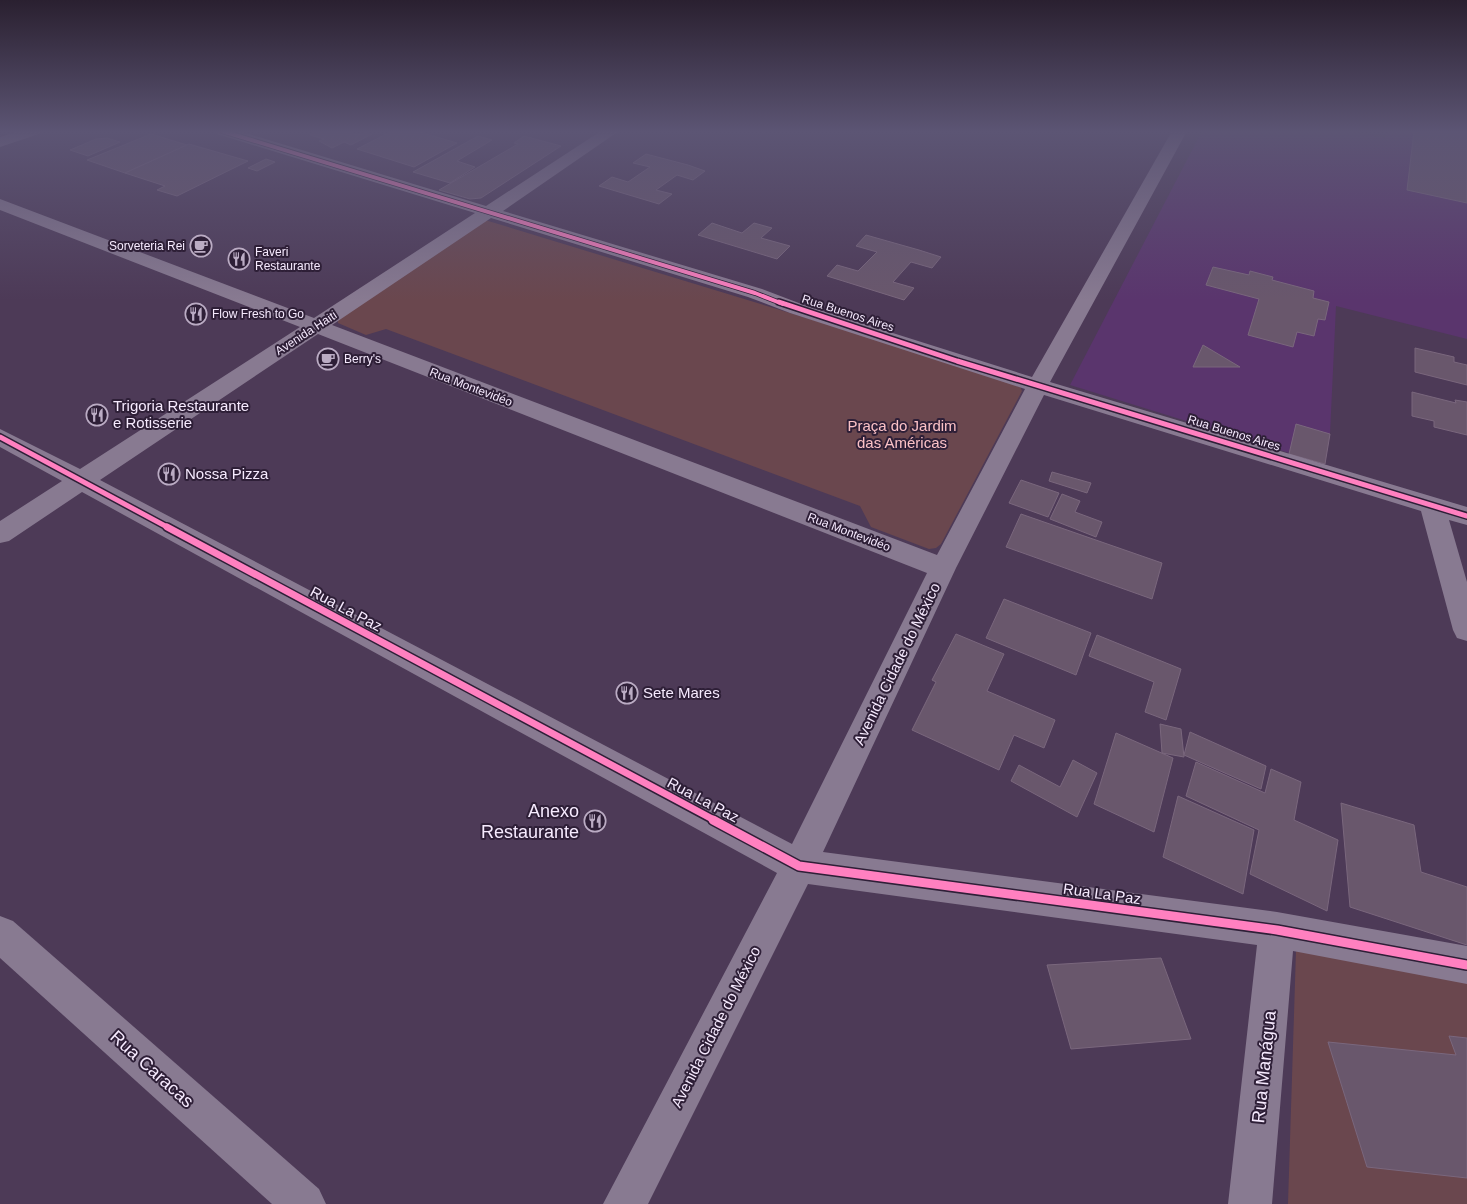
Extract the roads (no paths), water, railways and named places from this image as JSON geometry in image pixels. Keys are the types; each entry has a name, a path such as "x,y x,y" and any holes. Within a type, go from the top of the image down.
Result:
{"street":[{"name":"Rua Buenos Aires","path":"405,187 755,293 797,309 1038,386 1467,516"},
{"name":"Avenida Haiti","path":"0,534 528,187"},
{"name":"Avenida Cidade do México","path":"625,1204 800,866 943,568 1038,386 1149,187"},
{"name":"Rua Montevidéo","path":"0,204 943,568"},
{"name":"Rua La Paz","path":"0,438 800,866 1277,930 1467,964"},
{"path":"1432,505 1467,630"},
{"name":"Rua Manágua","path":"1250,1204 1277,930"},
{"name":"Rua Caracas","path":"0,934 304,1204"}],"place":[{"name":"Sorveteria Rei","path":"201,246"},
{"name":"Faveri Restaurante","path":"239,259"},
{"name":"Flow Fresh to Go","path":"196,314"},
{"name":"Berry's","path":"328,359"},
{"name":"Trigoria Restaurante e Rotisserie","path":"97,415"},
{"name":"Nossa Pizza","path":"169,474"},
{"name":"Sete Mares","path":"627,693"},
{"name":"Anexo Restaurante","path":"595,821"}],"park label":[{"name":"Praça do Jardim das Américas","path":"902,434"}]}
